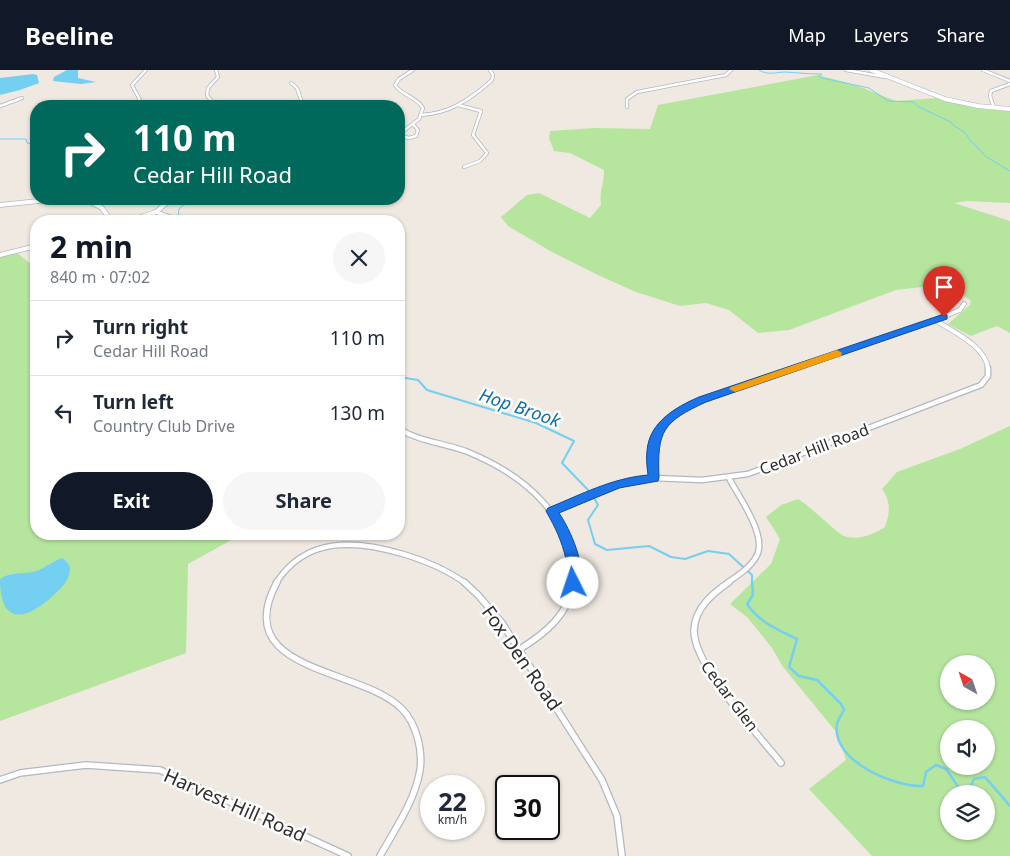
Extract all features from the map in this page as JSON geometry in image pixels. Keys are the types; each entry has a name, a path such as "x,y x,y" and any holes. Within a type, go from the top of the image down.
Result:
{"street":[{"path":"140,100 132,85 146,70"},
{"path":"210,100 206,95 208,88 218,77 216,70"},
{"path":"405,130 413,124 423,108 420,103 400,91 395,85 399,79 413,70"},
{"path":"420,115 438,114 474,95 492,80 493,75 490,70"},
{"path":"627,107 627,99 636,92 724,75 731,70"},
{"path":"846,70 885,77"},
{"path":"871,70 885,77 945,98 971,105 1010,109"},
{"path":"983,70 1010,82"},
{"path":"994,108 990,96 991,91 1010,82"},
{"path":"291,83 297,88 301,100"},
{"path":"0,106 22,98"},
{"path":"458,105 481,110 479,121 474,125 473,131 475,138 486,153 478,162 464,167"},
{"path":"405,137 410,138 416,136 418,130 413,124"},
{"path":"0,205 30,202"},
{"path":"98,205 104,208 108,215"},
{"path":"147,215 156,212 165,205"},
{"path":"156,212 164,215"},
{"path":"0,256 30,248"},
{"path":"654,478 652,451 654,439 671,417 691,404 935,320 960,310 964,304"},
{"name":"Cedar Hill Road","path":"552,511 615,485 630,481 654,478 687,480 729,478 768,468 981,385 986,381 990,371 984,356 935,320"},
{"path":"405,432 467,452 493,465 516,480 552,511 564,531 573,561 573,583 567,604 557,622 520,649"},
{"name":"Cedar Glen","path":"729,478 754,528 760,546 756,560 716,589 707,599 694,622 695,638 699,653 715,680 781,763"},
{"name":"Fox Den Road","path":"380,856 412,793 419,774 419,741 410,721 401,708 384,695 295,660 280,648 270,635 266,622 266,607 280,574 317,549 346,542 364,543 384,548 449,571 484,601 520,649 602,780 620,823 622,856"},
{"name":"Harvest Hill Road","path":"0,780 20,773 86,765 160,770 348,856"}],"green space":[{"path":"818,75 855,85 896,101 937,98 981,109 1010,111 1010,203 967,201 954,203 1010,221 1010,333 997,326 971,336 948,324 970,305 971,301 953,288 939,285 896,290 789,330 758,333 729,310 706,303 680,306 636,292 600,276 552,252 508,226 501,217 527,195 539,193 590,218 601,205 604,170 570,153 554,151 549,138 550,131 595,128 650,129 658,105"},
{"path":"17,253 30,263 30,540 231,540 188,564 186,653 0,721 0,257"},
{"path":"1010,426 1010,856 872,856 809,789 846,760 837,733 783,667 772,648 747,617 730,604 771,564 780,539 766,517 781,505 798,499 844,536 855,538 866,536 885,527 889,507 882,489 897,472 960,449"}],"water":[{"path":"67,70 78,70 78,78 96,82 81,84 53,81 54,77"},
{"path":"37,75 39,83 0,95 0,78"},
{"path":"62,558 69,566 69,575 62,587 54,595 36,609 27,613 19,615 7,609 3,602 0,579 8,575 36,571"}],"waterway":[{"path":"759,70 769,73 822,74 819,76 822,78 869,88 888,101 913,102 919,107 951,122 964,132 975,145"},
{"name":"Hop Brook","path":"0,139 26,139 27,143 30,144"},
{"path":"976,146 985,156 1010,171"},
{"name":"Hop Brook","path":"178,215 179,209 183,205"},
{"name":"Hop Brook","path":"405,378 418,380 427,390 536,423 574,441 562,463 589,491"},
{"name":"Hop Brook","path":"594,498 598,505 588,520 595,544 607,550 649,546 671,557 685,559 708,551 729,554 752,575 752,582"},
{"name":"Hop Brook","path":"752,582 753,595 747,604 757,616 769,625 797,639 789,667 799,676 817,680 841,704 844,710 837,724 838,737 844,749 854,760 881,777 896,782 923,786 926,772 936,765 946,769 957,785"},
{"name":"Hop Brook","path":"971,785 974,779 985,777 992,785"},
{"name":"Hop Brook","path":"995,789 1010,806"}],"slow traffic":[{"path":"735,389 837,353"}],"route":[{"path":"573,583 573,561 564,531 552,511 615,485 654,478 652,463 654,439 665,423 680,410 703,399 944,317"}]}
